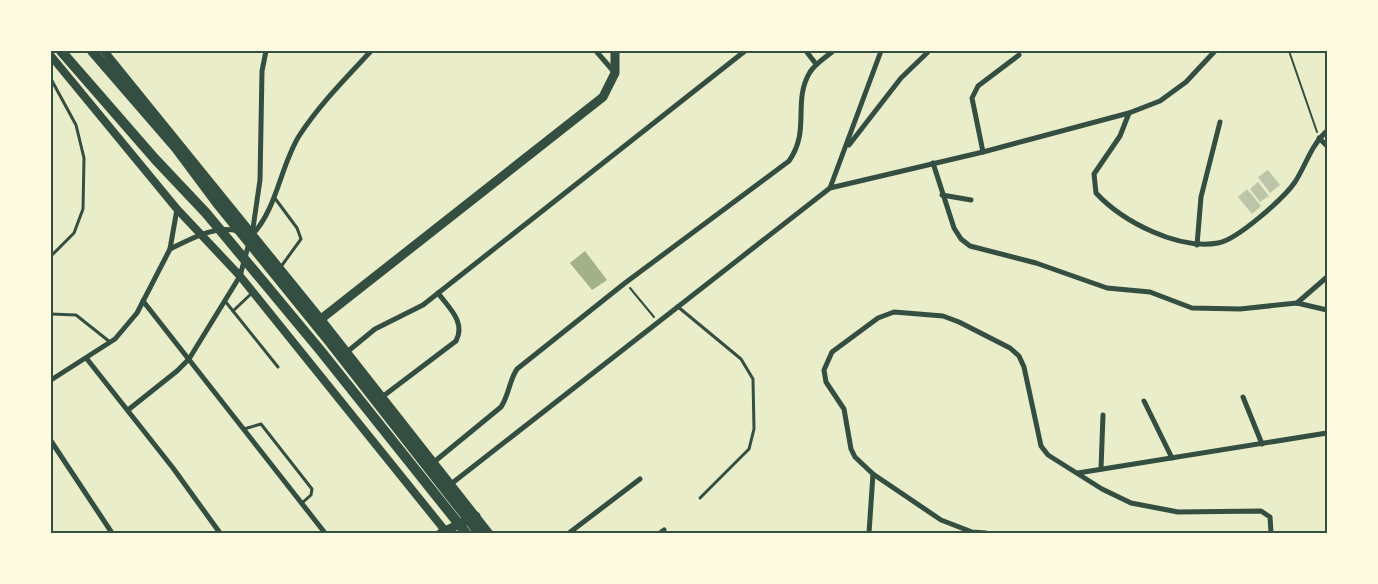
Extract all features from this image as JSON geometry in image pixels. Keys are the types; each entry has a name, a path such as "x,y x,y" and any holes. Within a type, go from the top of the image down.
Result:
{"main road":[{"path":"61,51 155,159 206,213 320,350 466,533"},
{"path":"92,51 176,148 217,203 329,341 479,533"},
{"path":"321,319 603,97 615,73 615,51"},
{"path":"445,532 476,516"}],"street":[{"path":"104,51 321,319 489,533"},
{"path":"128,410 177,371 189,359 240,276 252,235 259,200 262,71 266,51"},
{"path":"252,235 263,223 299,137 316,112 371,51"},
{"path":"596,51 615,73"},
{"path":"347,352 375,329 423,305 745,51"},
{"path":"806,51 816,64"},
{"path":"434,462 501,407 511,377 516,369 625,283 789,161 798,149 801,135 802,95 805,82 816,64 833,51"},
{"path":"830,188 846,150 881,51"},
{"path":"451,484 830,188 983,152 1129,113 1160,101 1173,92 1186,82 1215,51"},
{"path":"846,150 901,78 928,52"},
{"path":"983,152 972,98 973,92 978,86 1019,55"},
{"path":"51,56 177,209 240,276 445,532"},
{"path":"1129,113 1120,136 1094,174 1096,193 1139,227 1197,245 1221,243 1242,231 1273,206 1295,182 1319,138 1327,131"},
{"path":"1197,245 1201,197 1220,122"},
{"path":"1319,138 1327,146"},
{"path":"932,163 954,228 961,239 970,246 1036,263 1107,288 1150,292 1192,308 1213,310 1296,303 1327,310"},
{"path":"942,195 971,200"},
{"path":"51,380 87,359 111,342 127,327 170,249 177,209"},
{"path":"170,249 202,234 227,228 252,235"},
{"path":"1296,303 1327,277"},
{"path":"382,397 456,341 460,333 460,323 438,293"},
{"path":"143,301 326,533"},
{"path":"986,533 972,532 941,520 874,474 855,457 851,449 844,409 826,382 824,370 832,352 878,318 894,312 943,316 1010,348 1019,356 1024,367 1041,446 1048,455 1102,489 1140,504 1178,512 1261,511 1270,517 1271,533"},
{"path":"87,359 128,410 220,533"},
{"path":"1243,397 1262,444"},
{"path":"1144,401 1172,458"},
{"path":"1101,469 1103,415"},
{"path":"1078,473 1327,433"},
{"path":"51,441 112,533"},
{"path":"869,533 874,474"},
{"path":"568,533 640,480"}],"lane":[{"path":"51,79 76,125 84,158 83,209 74,232 51,256"},
{"path":"273,196 297,228 301,239 280,268"},
{"path":"233,311 253,292"},
{"path":"225,301 278,367"},
{"path":"677,306 741,360 753,379 754,429 748,450 700,498"},
{"path":"51,314 76,315 111,342"},
{"path":"244,430 261,424 312,489 311,495 302,503"}],"path":[{"path":"1289,51 1319,138"},
{"path":"625,283 658,321"}],"shaded area":[{"path":"585,251 607,280 592,290 570,263"}],"building":[{"path":"1268,170 1280,185 1270,193 1258,177"},
{"path":"1258,182 1269,196 1260,202 1250,189"},
{"path":"1247,189 1261,206 1252,214 1238,197"}]}
